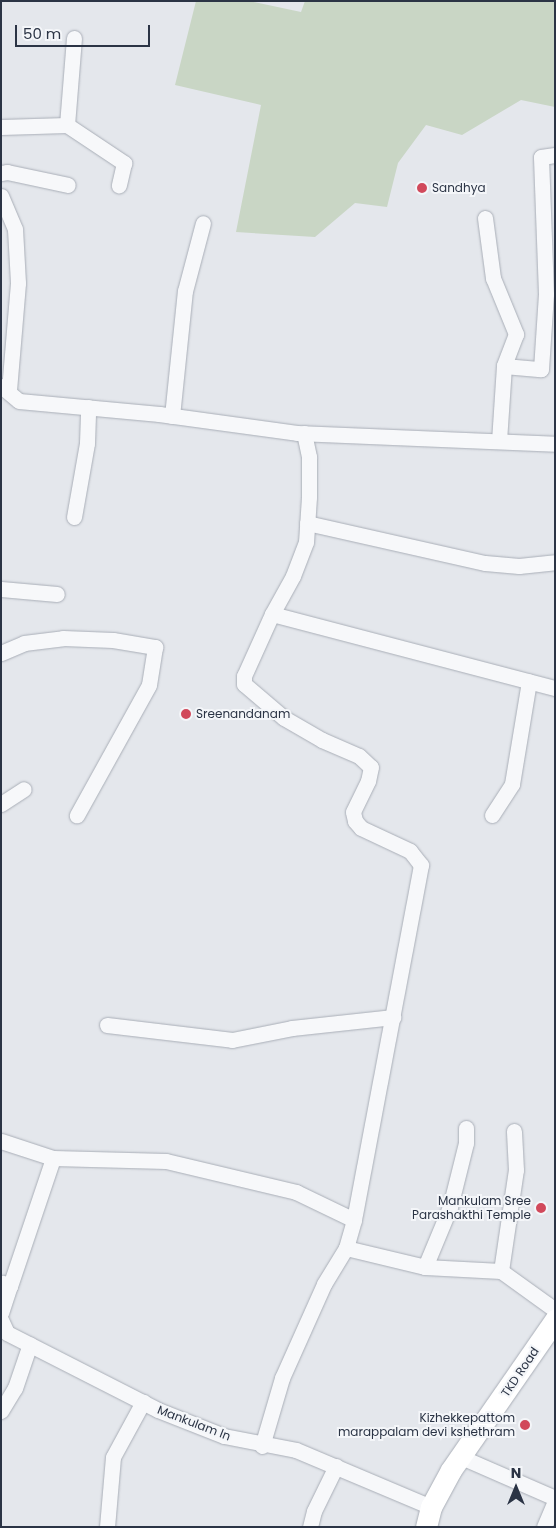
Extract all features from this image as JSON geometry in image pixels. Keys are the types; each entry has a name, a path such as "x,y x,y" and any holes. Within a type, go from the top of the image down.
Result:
{"street":[{"path":"67,125 74,38"},
{"path":"1,126 67,125 124,163 119,186"},
{"path":"504,366 542,368 550,283 541,157 555,155"},
{"path":"1,173 8,172 68,185"},
{"path":"1,196 15,229 18,283 5,388 19,401 172,416 304,433 555,444"},
{"path":"485,218 493,278 516,334 504,366 499,442"},
{"path":"172,416 185,291 203,223"},
{"path":"74,517 87,443 88,407"},
{"path":"262,1446 282,1378 324,1284 346,1248 354,1220 421,865 410,851 361,828 355,821 353,812 368,781 371,767 359,756 322,740 284,718 244,684 244,676 272,614 297,567 306,542 308,457 304,433"},
{"path":"307,523 485,563 519,566 555,562"},
{"path":"1,589 57,594"},
{"path":"272,614 555,688"},
{"path":"1,653 24,643 63,638 113,640 155,648 149,685 76,815"},
{"path":"492,815 512,784 529,681"},
{"path":"1,804 24,790"},
{"path":"107,1025 232,1040 292,1028 393,1018"},
{"path":"425,1267 450,1206 466,1143 466,1128"},
{"path":"500,1271 516,1170 514,1131"},
{"path":"1,1141 53,1158 166,1161 296,1192 354,1220"},
{"path":"1,1313 6,1284 53,1158"},
{"path":"346,1248 425,1267 500,1271 555,1310"},
{"name":"Mankulam ln","path":"1,1320 7,1333 144,1402 224,1436 262,1446 296,1450 336,1466 428,1517"},
{"name":"TKD Road","path":"428,1517 460,1456 555,1320"},
{"path":"1,1411 15,1388 30,1344"},
{"path":"107,1527 113,1457 144,1402"},
{"path":"460,1456 555,1500 544,1527"},
{"path":"310,1527 314,1511 336,1466"}],"green space":[{"path":"196,1 249,1 301,12 305,1 555,1 555,107 521,100 462,135 426,125 398,163 387,207 355,203 315,237 236,232 261,105 175,85"}],"place":[{"name":"Sandhya","path":"422,188"},
{"name":"Sreenandanam","path":"186,714"},
{"name":"Mankulam Sree Parashakthi Temple","path":"541,1208"},
{"name":"Kizhekkepattom marappalam devi kshethram","path":"525,1425"}]}
